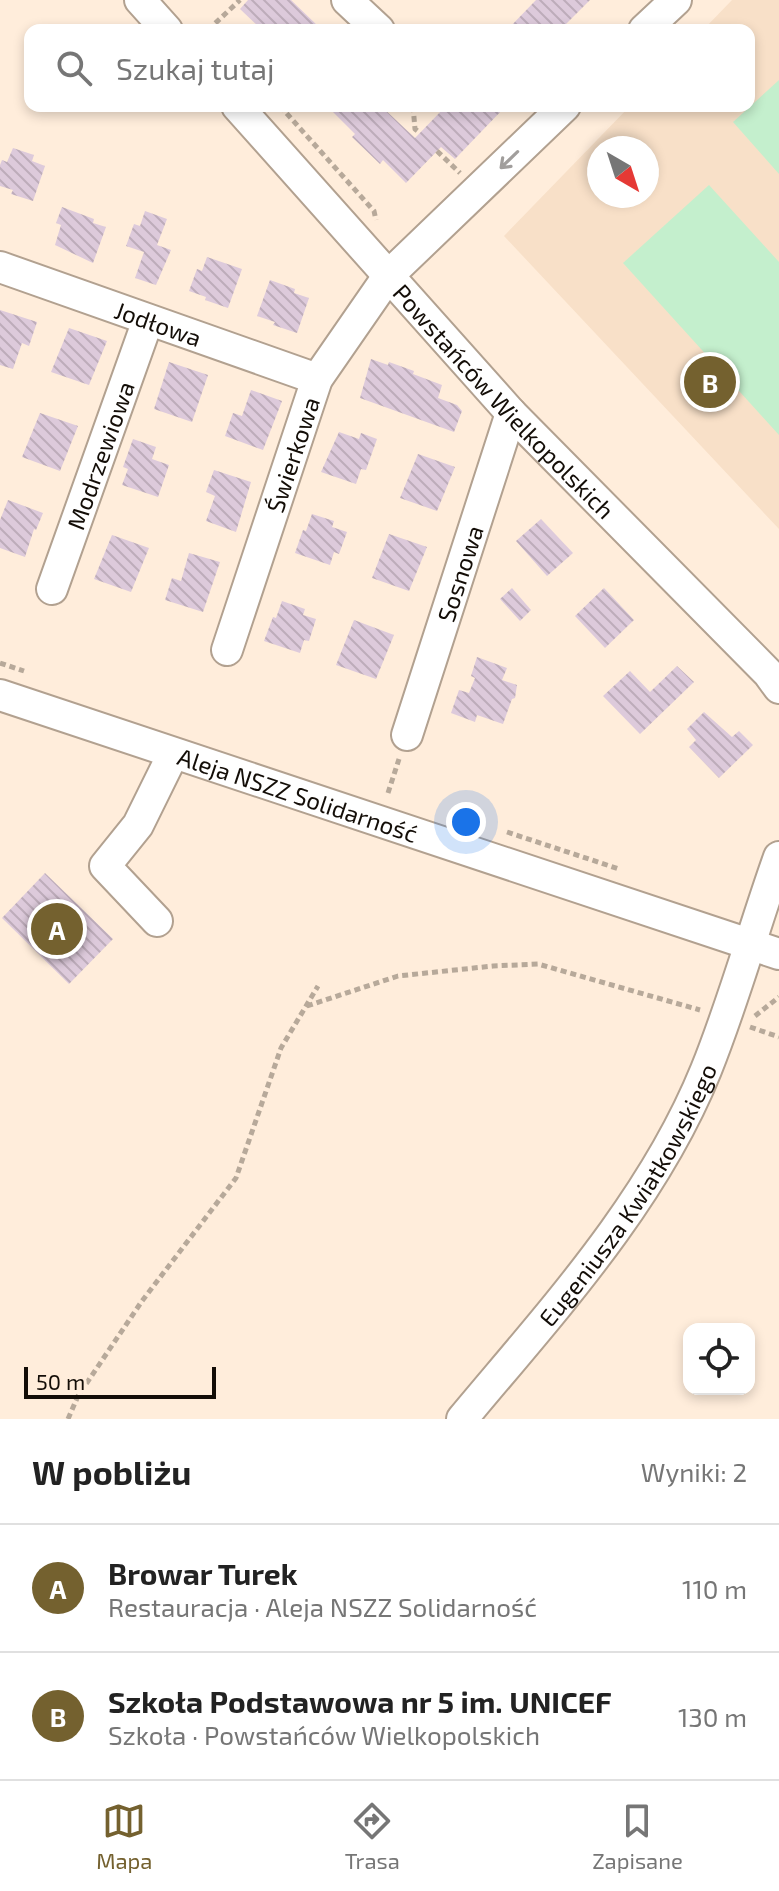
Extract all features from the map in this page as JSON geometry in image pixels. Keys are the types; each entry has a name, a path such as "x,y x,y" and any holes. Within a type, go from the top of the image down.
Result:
{"street":[{"path":"140,0 162,24"},
{"path":"347,0 373,24"},
{"path":"650,24 676,0"},
{"name":"Powstańców Wielkopolskich","path":"242,112 511,413 627,528 779,688"},
{"name":"Świerkowa","path":"227,650 317,379 389,275 559,112"},
{"name":"Jodłowa","path":"0,267 317,379"},
{"name":"Modrzewiowa","path":"52,589 148,320"},
{"name":"Sosnowa","path":"407,735 511,413"},
{"name":"Aleja NSZZ Solidarność","path":"0,695 779,954"},
{"path":"157,921 105,866 138,825 173,754"},
{"path":"749,944 779,857"},
{"name":"Eugeniusza Kwiatkowskiego","path":"462,1419 596,1257 648,1180 706,1071 749,944"}],"path":[{"path":"214,24 240,0"},
{"path":"285,112 374,211 377,225"},
{"path":"414,112 415,129 420,133"},
{"path":"437,151 470,182"},
{"path":"388,793 407,735"},
{"path":"307,1006 398,976 538,964 705,1011"},
{"path":"68,1419 78,1396 142,1301 236,1178 281,1048 318,986"},
{"path":"779,997 746,1025 779,1037"}],"shaded area":[{"path":"732,0 779,0 779,529 504,236 587,150 587,208 659,208 659,136 601,136 624,112 755,112 755,24 709,24"}],"green space":[{"path":"779,80 779,174 733,122 744,112 755,112 755,102"},
{"path":"709,185 779,262 779,435 623,263"}],"building":[{"path":"248,0 291,0 316,24 256,24 240,9"},
{"path":"536,0 590,0 566,24 513,24"},
{"path":"333,112 387,112 415,138 440,112 500,112 455,159 441,147 406,183 383,160 380,164 352,137 355,134"},
{"path":"13,148 34,155 32,161 45,166 33,201 11,194 13,190 0,186 0,165 2,160 7,162"},
{"path":"62,207 106,227 93,263 55,245 61,225 56,223"},
{"path":"145,211 167,219 157,245 171,250 156,285 135,278 144,252 126,246 134,224 140,226"},
{"path":"207,257 242,269 228,308 189,291 197,269 202,271"},
{"path":"270,280 309,298 297,333 257,316"},
{"path":"0,310 37,322 29,346 22,343 13,369 0,365"},
{"path":"69,328 107,341 89,385 51,372"},
{"path":"371,359 414,371 413,374 442,385 438,398 457,405 462,411 454,432 360,398"},
{"path":"169,362 208,375 192,422 154,409"},
{"path":"251,390 282,401 263,450 225,436 233,413 242,416"},
{"path":"40,413 78,426 60,471 22,457"},
{"path":"339,432 359,439 361,433 377,439 366,470 361,469 356,484 321,472"},
{"path":"133,439 156,447 152,459 169,465 158,497 122,485 128,469 123,467"},
{"path":"418,454 455,467 437,511 400,498"},
{"path":"214,470 251,482 236,532 206,521 215,496 206,492"},
{"path":"8,500 43,513 25,557 0,548 0,520"},
{"path":"312,514 334,521 332,527 347,532 339,554 334,552 330,565 295,553"},
{"path":"541,519 573,553 547,576 516,541"},
{"path":"389,534 427,547 409,591 372,578"},
{"path":"112,535 149,548 131,592 94,579"},
{"path":"189,553 220,562 203,612 165,600 172,578 181,581"},
{"path":"512,588 531,610 520,621 500,599"},
{"path":"604,588 634,620 605,648 575,616"},
{"path":"282,601 305,609 303,615 316,619 309,641 304,640 300,653 264,641"},
{"path":"354,620 394,635 376,679 336,665"},
{"path":"477,657 507,668 502,680 517,685 515,698 503,724 477,715 475,722 451,713 459,690 469,693 475,678 471,676"},
{"path":"677,666 694,682 640,734 603,696 630,671 650,692"},
{"path":"704,712 732,737 739,731 753,745 719,778 689,747 696,740 687,729"},
{"path":"45,873 113,939 69,984 2,918"}],"place":[{"name":"Szkoła Podstawowa nr 5 im. UNICEF","path":"710,382"},
{"name":"Browar Turek","path":"57,929"}]}
